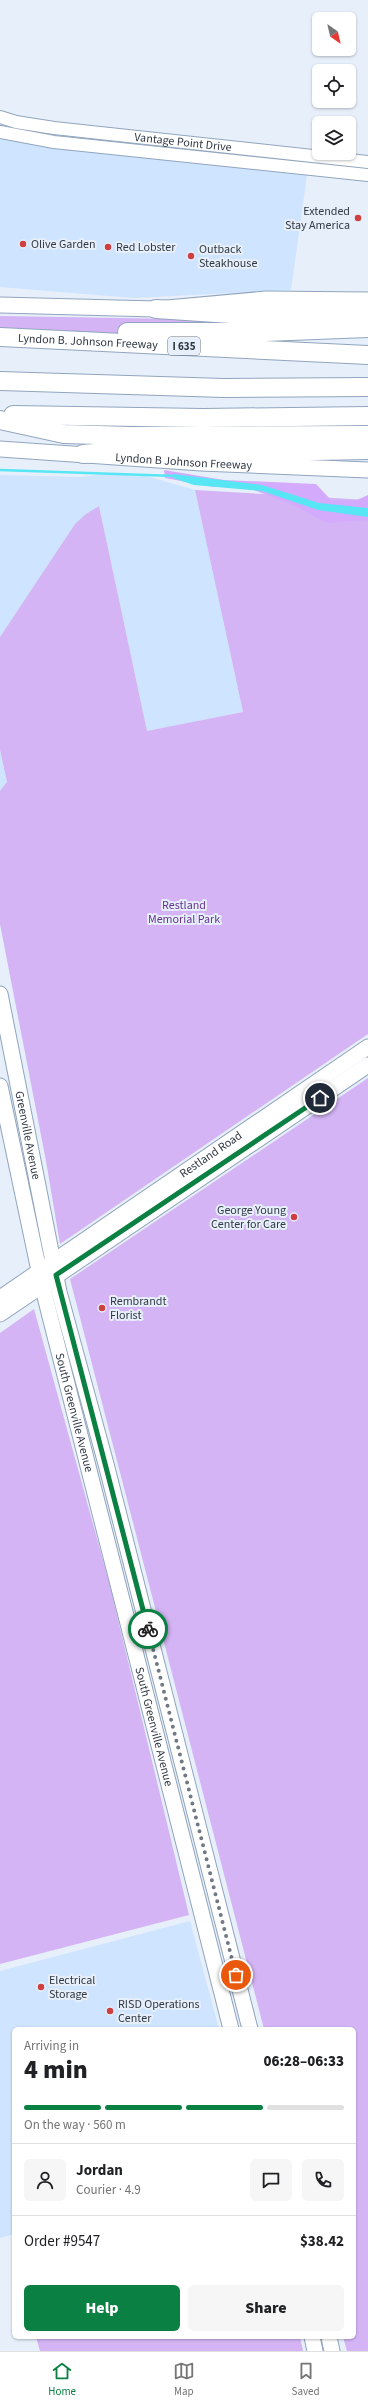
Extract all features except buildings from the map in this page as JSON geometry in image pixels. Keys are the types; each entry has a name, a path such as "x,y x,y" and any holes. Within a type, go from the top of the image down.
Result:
{"highway":[{"path":"156,308 231,314 368,314"},
{"path":"0,330 265,332 368,328"},
{"name":"Lyndon B. Johnson Freeway","path":"0,337 368,355"},
{"path":"0,381 224,388 368,387"},
{"path":"0,414 203,418 368,416"},
{"path":"0,420 64,434 130,436 313,434 368,435"},
{"path":"82,454 141,449 263,452 368,450"}],"main road":[{"path":"0,305 156,308 266,299 368,300"},
{"name":"Lyndon B Johnson Freeway","path":"0,449 194,463 368,470"},
{"name":"Greenville Avenue","path":"0,994 56,1275"},
{"name":"Restland Road","path":"0,1298 53,1260 368,1048"},
{"name":"Restland Road","path":"0,1314 368,1065"},
{"name":"Greenville Avenue","path":"0,1086 42,1286"},
{"name":"South Greenville Avenue","path":"56,1275 249,2027"},
{"name":"South Greenville Avenue","path":"42,1286 230,2027"},
{"path":"58,1348 73,1344"},
{"path":"74,1412 91,1409"},
{"path":"206,1934 225,1930"},
{"path":"312,2339 315,2351"},
{"path":"329,2339 332,2351"}],"street":[{"name":"Vantage Point Drive","path":"0,116 34,125 368,162"},
{"name":"Vantage Point Drive","path":"0,132 32,139 368,176"},
{"path":"101,147 103,133"},
{"path":"224,160 225,146"}],"shaded area":[{"path":"0,137 307,175 291,290 133,298 0,287"},
{"path":"164,470 224,480 316,484 332,501 357,500 368,495 368,520 327,523 296,506 241,485 214,487 165,478"},
{"path":"114,473 143,475 195,490 243,712 147,732 99,506 75,524 0,637 0,475 81,477"},
{"path":"0,750 7,782 0,791"},
{"path":"190,1921 218,2027 12,2027 12,2235 0,2238 0,1971"}],"green space":[{"path":"0,316 362,322 75,346 0,347"},
{"name":"Restland Memorial Park","path":"195,490 368,500 368,1034 60,1244 46,1161 0,924 0,791 7,782 0,750 0,637 75,524 86,514 99,506 147,731 243,712"},
{"path":"368,1078 368,2351 347,2351 344,2339 356,2339 356,2027 263,2027 70,1279"},
{"path":"34,1309 109,1582 189,1915 0,1964 0,1333"},
{"path":"37,2339 300,2339 303,2351 40,2351"}],"water":[{"path":"173,474 262,485 319,503 367,508 368,517 318,510 262,491 194,485 173,478"}],"waterway":[{"path":"0,470 175,476"}],"way so far":[{"path":"148,1629 236,1975"}],"place":[{"name":"Extended Stay America","path":"358,218"},
{"name":"Olive Garden","path":"23,244"},
{"name":"Red Lobster","path":"108,247"},
{"name":"Outback Steakhouse","path":"191,256"},
{"name":"George Young Center for Care","path":"294,1217"},
{"name":"Rembrandt Florist","path":"102,1308"},
{"name":"Electrical Storage","path":"41,1987"},
{"name":"RISD Operations Center","path":"110,2011"}],"route":[{"path":"148,1629 59,1292 56,1275 320,1098"}]}
